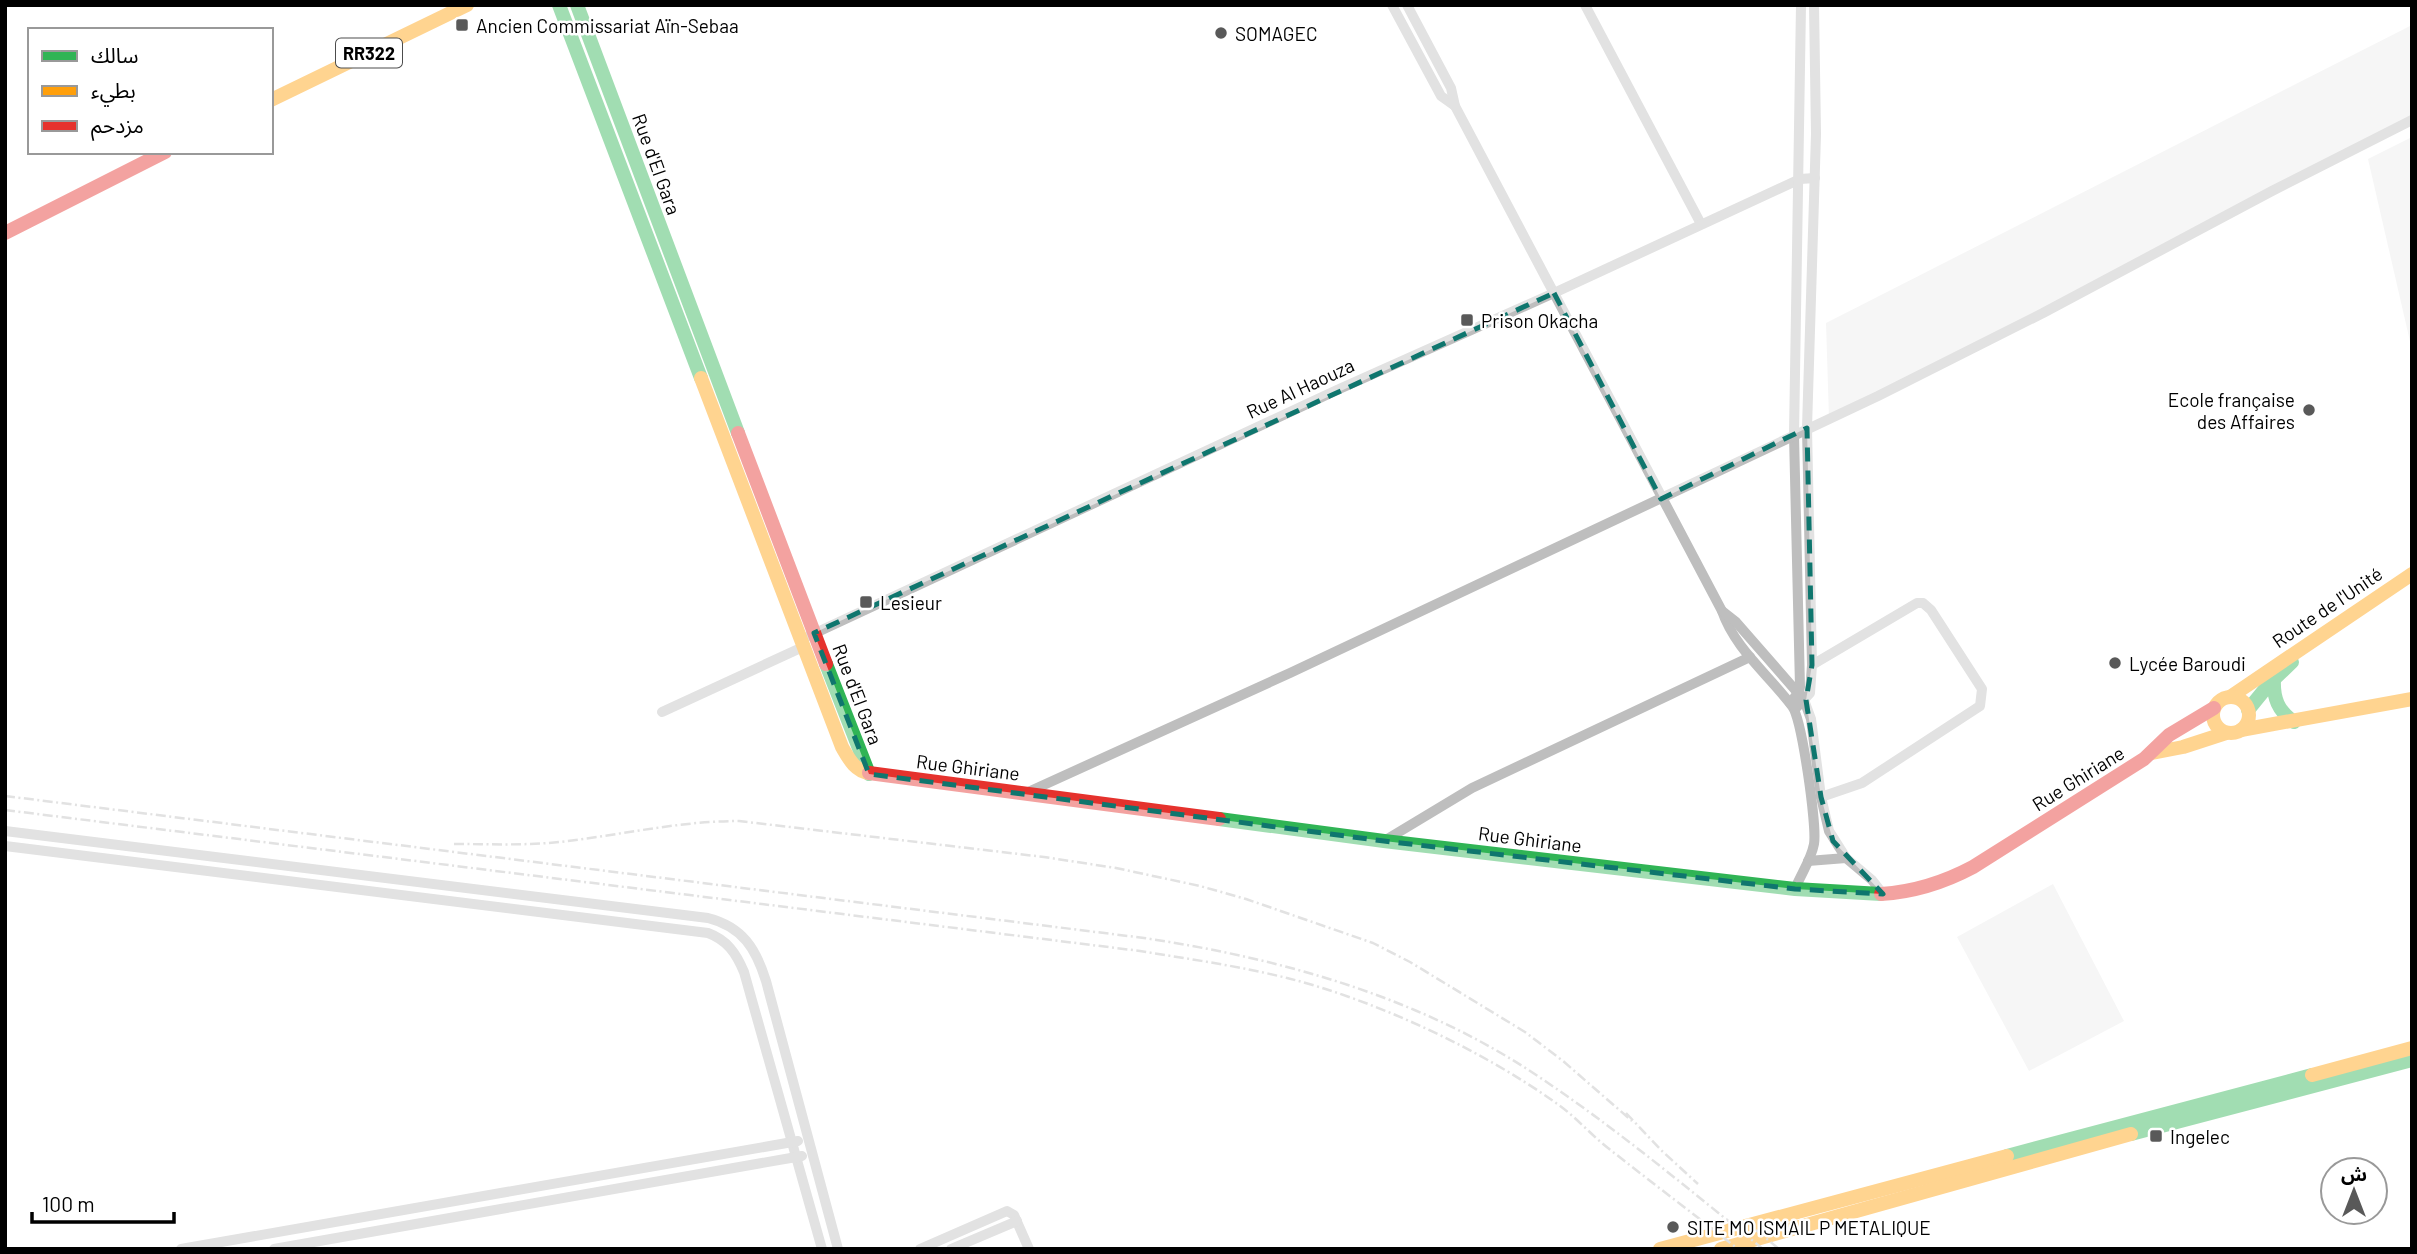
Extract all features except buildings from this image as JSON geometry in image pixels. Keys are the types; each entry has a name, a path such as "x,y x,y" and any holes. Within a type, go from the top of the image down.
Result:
{"street":[{"name":"RR322","path":"273,99 467,5"},
{"name":"Rue d'El Gara","path":"559,5 626,184 807,639 869,774"},
{"name":"Rue d'El Gara","path":"577,5 807,639"},
{"path":"1392,5 1441,96 1455,106"},
{"path":"1407,5 1451,88 1455,106 1721,611 1728,630 1793,706 1801,728 1815,835 1813,848 1795,889"},
{"path":"1585,5 1701,224"},
{"path":"1801,5 1794,435 1802,696 1811,719 1821,797 1829,831 1846,858 1872,880 1883,894"},
{"path":"1793,706 1811,689 1812,665 1807,429 1815,178 1814,5"},
{"path":"1024,794 1807,429 2043,313 2412,120"},
{"path":"5,233 161,154"},
{"path":"626,184 640,177"},
{"name":"Rue Al Haouza","path":"662,712 807,639 1337,390 1800,179 1815,178"},
{"name":"Route de l'Unité","path":"2249,713 2274,679 2293,662 2412,574"},
{"name":"Route de l'Unité","path":"2231,697 2362,612 2412,583"},
{"path":"1812,665 1917,603 1923,603 1931,610 1982,689 1980,706 1862,783 1821,797"},
{"path":"1721,611 1736,622 1802,696"},
{"path":"1384,841 1472,788 1750,657"},
{"path":"2274,679 2274,694 2287,723"},
{"path":"2231,697 2243,702 2249,713 2245,726 2234,731 2215,723 2214,708 2221,700 2231,697"},
{"name":"Rue Ghiriane","path":"869,774 1384,841 1795,889 1883,894 1922,889 1951,879 2152,753 2183,747 2234,731 2412,699"},
{"name":"Rue Ghiriane","path":"2152,753 2169,734 2214,708"},
{"name":"Rue Ghiriane","path":"2249,713 2287,723"},
{"path":"5,831 708,918 723,923 739,932 752,949 766,981 838,1249"},
{"path":"5,846 708,933 725,942 744,972 822,1249"},
{"path":"1808,861 1846,858"},
{"path":"737,958 752,949"},
{"path":"1660,1249 2412,1048"},
{"path":"1721,1249 2112,1139 2412,1060"},
{"path":"181,1249 808,1139"},
{"path":"274,1249 812,1154"},
{"path":"808,1199 823,1196"},
{"path":"471,1198 474,1214"},
{"path":"920,1249 1004,1212 1012,1213 1017,1220 1029,1249"},
{"path":"951,1249 1017,1220"}],"highlighted area":[{"path":"1554,293 1661,499 1807,428 1812,665 1806,700 1821,797 1833,841 1883,894 1795,889 1384,841 869,774 814,633"}],"shaded area":[{"path":"2412,25 2412,120 1829,419 1826,323"},
{"path":"2412,137 2412,350 2368,159"},
{"path":"2053,884 2124,1021 2029,1071 1957,937"}],"railway":[{"path":"5,796 1144,938 1244,956 1343,983 1391,1000 1483,1043 1527,1069 1618,1133 1763,1249"},
{"path":"5,810 1140,951 1287,978 1356,999 1391,1013 1462,1046 1527,1083 1563,1108 1608,1148 1738,1249"},
{"path":"454,844 554,843 674,825 739,821 1044,857 1116,868 1200,886 1373,943 1410,962 1525,1032 1632,1121"},
{"path":"1626,1113 1698,1184"},
{"path":"1756,1230 1779,1249"}],"traffic: fast":[{"path":"559,5 701,378"},
{"path":"577,5 738,433"},
{"path":"2248,710 2292,662"},
{"path":"826,664 869,774"},
{"path":"2274,679 2278,704 2294,722"},
{"path":"1219,819 1795,889 1881,894"},
{"path":"2131,1134 2412,1060"},
{"path":"2007,1156 2312,1075"}],"traffic: slow":[{"path":"273,99 467,5"},
{"path":"701,378 842,747 856,767 869,773"},
{"path":"2230,697 2412,574"},
{"path":"2231,697 2244,702 2249,715 2244,728 2231,733 2218,728 2213,715 2218,702 2231,697"},
{"path":"2241,730 2412,699"},
{"path":"2152,753 2183,747 2226,733"},
{"path":"2312,1075 2412,1048"},
{"path":"1721,1249 2131,1134"},
{"path":"1660,1249 2007,1156"}],"traffic: jam":[{"path":"5,233 161,154"},
{"path":"738,433 826,664"},
{"path":"1881,894 1928,886 1973,867 2144,759 2169,735 2214,708"},
{"path":"869,773 1219,819"}],"place":[{"name":"Ancien Commissariat Aïn-Sebaa","path":"462,25"},
{"name":"SOMAGEC","path":"1221,33"},
{"name":"Prison Okacha","path":"1467,320"},
{"name":"Ecole française des Affaires","path":"2309,410"},
{"name":"Lesieur","path":"866,602"},
{"name":"Lycée Baroudi","path":"2115,663"},
{"name":"Ingelec","path":"2156,1136"},
{"name":"SITE MO ISMAIL P METALIQUE","path":"1673,1227"}]}
